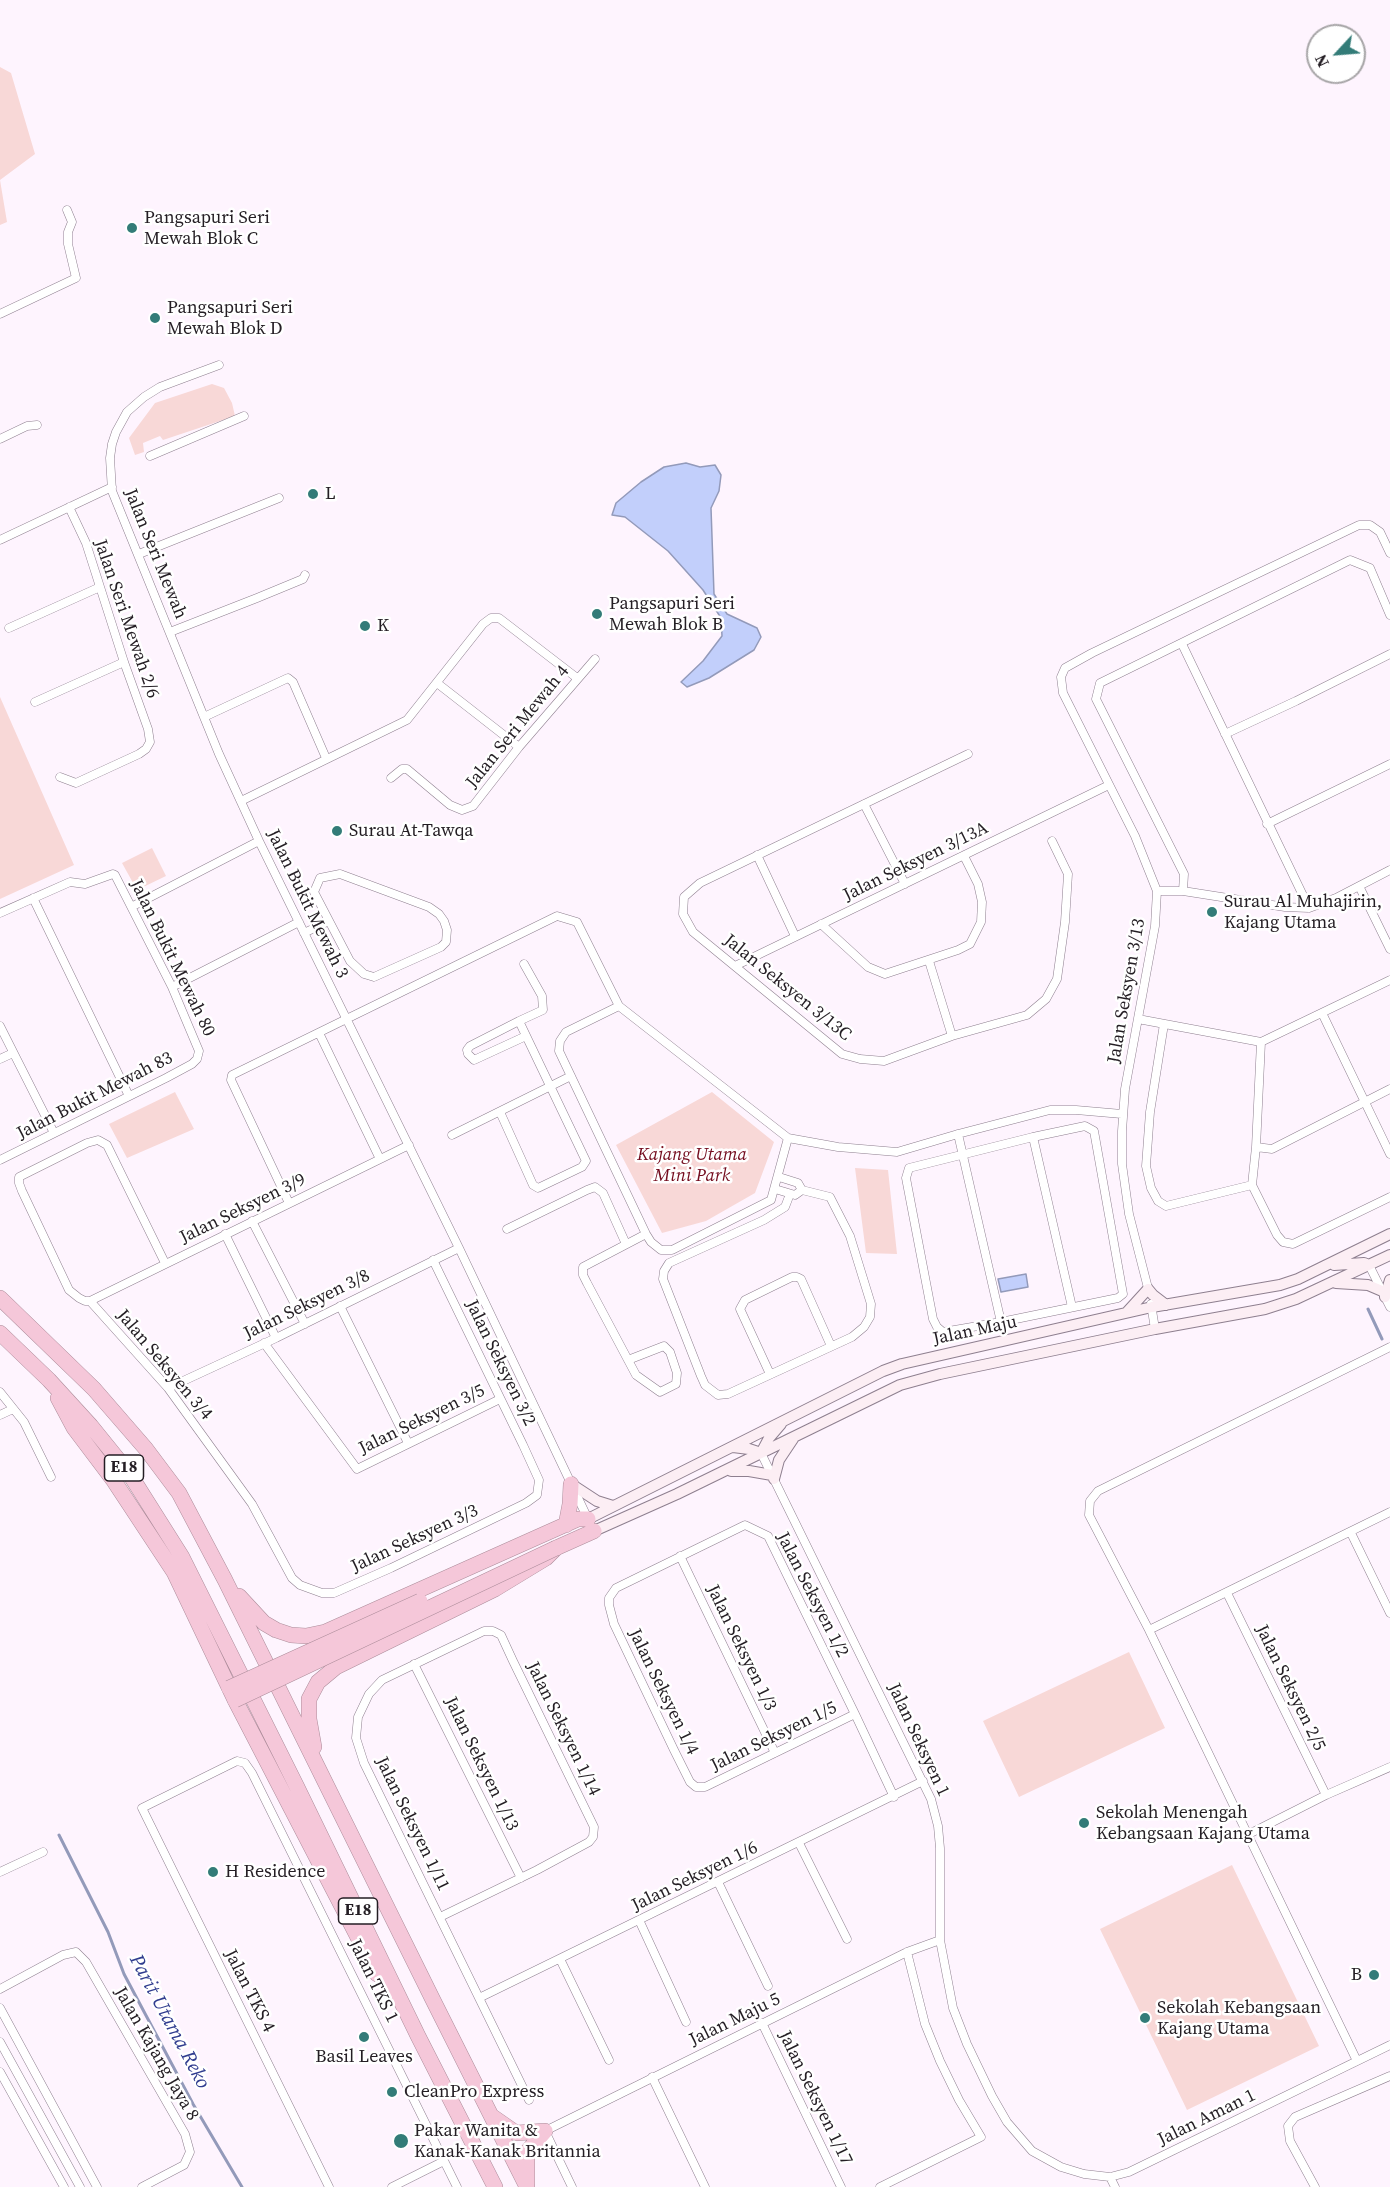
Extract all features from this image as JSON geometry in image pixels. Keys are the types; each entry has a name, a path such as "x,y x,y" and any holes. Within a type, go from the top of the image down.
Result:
{"highway":[{"name":"E18","path":"0,1298 93,1389 146,1449 178,1493 225,1580 527,2187"},
{"name":"E18","path":"0,1333 49,1380 91,1426 129,1473 182,1557 495,2187"},
{"path":"49,1380 74,1428 114,1481 174,1572 232,1694 400,2019 418,2036"},
{"path":"566,1525 571,1484"},
{"path":"225,1580 264,1623 291,1635 306,1636 325,1632 578,1519 591,1525"},
{"path":"232,1694 580,1526 591,1525"},
{"path":"321,1773 312,1743 309,1719 309,1699 318,1682 336,1667 495,1589 591,1525"},
{"path":"232,1694 556,1548"},
{"path":"491,2116 516,2133 545,2131"},
{"path":"527,2187 527,2152 545,2131"}],"street":[{"path":"0,314 76,278 68,244 68,232 72,222 67,210"},
{"name":"Jalan Seri Mewah","path":"219,365 160,387 144,397 127,412 116,432 110,458 112,487 219,754 241,801"},
{"path":"150,456 244,416"},
{"path":"0,439 27,426 37,424"},
{"path":"0,540 112,487"},
{"path":"139,554 279,498"},
{"name":"Jalan Seri Mewah 2/6","path":"60,777 76,783 139,754 150,742 148,729 86,543 69,507"},
{"name":"Jalan Seksyen 3/13","path":"1155,1329 1128,1204 1122,1164 1122,1114 1155,926 1156,891 1135,836 1063,693 1061,677 1065,668 1092,653 1359,525 1370,525 1380,532 1390,553"},
{"path":"1183,891 1184,874 1096,699 1100,683 1350,560 1370,568 1390,615"},
{"path":"170,632 303,579 305,575"},
{"path":"9,628 100,588"},
{"path":"241,801 407,720 483,624 491,618 500,618 577,678"},
{"path":"1182,644 1309,908"},
{"path":"1225,734 1390,654"},
{"name":"Jalan Seri Mewah 4","path":"391,778 402,769 407,769 450,805 462,810 473,806 519,747 595,659"},
{"path":"35,702 124,662"},
{"path":"204,717 288,678 293,682 326,758"},
{"path":"437,683 519,747"},
{"name":"Jalan Seksyen 3/13C","path":"968,754 700,883 684,897 683,914 693,932 842,1053 860,1059 884,1060 952,1036 1027,1015 1046,999 1057,979 1065,922 1068,874 1052,841"},
{"path":"1268,824 1390,764"},
{"name":"Jalan Seksyen 3/13A","path":"735,966 1109,785"},
{"name":"Jalan Bukit Mewah 3","path":"241,801 591,1525"},
{"path":"864,804 905,884"},
{"path":"133,906 259,841"},
{"path":"757,855 795,936"},
{"path":"821,924 868,967 885,974 930,961 970,944 981,922 982,902 978,884 964,856"},
{"path":"1156,891 1183,891 1285,907 1309,908 1336,898 1390,870"},
{"name":"Jalan Bukit Mewah 80","path":"33,898 70,882 85,884 111,874 115,875 133,906 172,987 196,1040 199,1054"},
{"path":"340,874 429,907 444,921 447,930 446,942 441,947 374,977 364,974 350,961 328,921 314,891 320,878 340,874"},
{"path":"1359,885 1390,949"},
{"path":"0,913 33,898 129,1096"},
{"path":"289,1203 231,1080 232,1075 557,916 577,922 619,1006 788,1138 838,1147 897,1152 1050,1110 1122,1114"},
{"path":"304,933 328,921"},
{"path":"172,987 298,922"},
{"path":"930,961 952,1036"},
{"path":"524,964 542,996 543,1010 470,1046 467,1050 468,1054 474,1060 526,1036"},
{"path":"1138,1019 1261,1042 1390,980"},
{"path":"619,1006 566,1032 560,1041 559,1051 646,1234 651,1242 661,1250 672,1250 771,1200 788,1138"},
{"path":"1322,1013 1390,1154"},
{"path":"500,1112 533,1185 538,1188 582,1167 586,1161 519,1021"},
{"path":"1164,1024 1149,1112 1146,1166 1151,1188 1158,1201 1166,1206 1252,1185"},
{"path":"0,1026 54,1133"},
{"path":"319,1033 380,1159"},
{"path":"1261,1042 1252,1185 1277,1235 1283,1242 1293,1244 1390,1197"},
{"path":"0,1059 13,1053"},
{"name":"Jalan Bukit Mewah 83","path":"0,1160 192,1064 199,1054"},
{"path":"452,1135 571,1076"},
{"path":"1256,1147 1272,1149 1390,1089"},
{"path":"1085,1126 1094,1131 1124,1294 1118,1298 1001,1322 943,1332 937,1327 933,1319 906,1178 909,1168 963,1156 1085,1126"},
{"path":"958,1134 1001,1322"},
{"path":"1033,1137 1072,1307"},
{"name":"Jalan Seksyen 3/4","path":"165,1263 107,1145 98,1140 19,1177 22,1191 69,1290 79,1298 90,1301 168,1388 252,1504 291,1578"},
{"name":"Jalan Seksyen 3/9","path":"90,1301 409,1145"},
{"path":"779,1177 798,1183 802,1190 830,1197 850,1236 871,1304 870,1317 864,1327 852,1337 728,1394 718,1395 711,1390 701,1376 663,1278 669,1263 764,1220 785,1206 790,1194"},
{"path":"507,1229 595,1187 603,1192 626,1244"},
{"path":"775,1189 795,1195 802,1190"},
{"path":"252,1221 305,1323"},
{"path":"225,1234 276,1338"},
{"path":"628,1360 664,1346 670,1352 677,1373 676,1384 660,1392 636,1375 628,1360 587,1283 583,1275 583,1267 646,1234"},
{"path":"1369,1265 1381,1244 1390,1235"},
{"name":"Jalan Maju","path":"591,1525 613,1506 883,1371 902,1364 1152,1307 1262,1290 1298,1279 1390,1235"},
{"name":"Jalan Seksyen 3/8","path":"168,1388 459,1248"},
{"name":"Jalan Maju","path":"591,1525 725,1471 900,1385 940,1374 1155,1329 1265,1309 1296,1299 1390,1255"},
{"name":"Jalan Seksyen 3/2","path":"433,1260 538,1480"},
{"path":"1326,1265 1364,1263 1369,1265 1390,1307"},
{"path":"770,1374 740,1309 745,1300 792,1277 801,1279 831,1346"},
{"path":"1383,1294 1390,1280"},
{"path":"1330,1283 1368,1286 1383,1294"},
{"path":"1127,1313 1148,1289 1167,1305"},
{"path":"340,1306 408,1443"},
{"name":"Jalan Seksyen 3/5","path":"264,1343 357,1469 500,1399"},
{"path":"1357,2061 1149,1630 1089,1515 1090,1501 1098,1491 1390,1347"},
{"path":"0,1392 35,1441 51,1477"},
{"path":"0,1415 13,1409"},
{"path":"730,1447 745,1448 761,1453 769,1438 786,1420"},
{"path":"725,1471 749,1471 773,1477 779,1460 796,1437"},
{"name":"Jalan Seksyen 1","path":"761,1453 931,1799 938,1826 940,1848 940,1940 950,1994 967,2044 1007,2122 1032,2151"},
{"name":"Jalan Seksyen 3/3","path":"291,1578 311,1591 334,1593 526,1503 537,1495 538,1480"},
{"path":"571,1484 597,1501 613,1506"},
{"path":"1149,1630 1390,1512"},
{"name":"Jalan Seksyen 1/2","path":"609,1598 616,1588 745,1525 768,1536 894,1797"},
{"path":"1351,1533 1390,1613"},
{"name":"Jalan Seksyen 1/3","path":"680,1556 775,1753"},
{"name":"Jalan Seksyen 2/5","path":"1227,1593 1326,1795"},
{"name":"Jalan Seksyen 1/4","path":"609,1598 614,1624 690,1782 696,1787 705,1788"},
{"name":"Jalan Seksyen 1/11","path":"501,1635 493,1631 484,1631 382,1680 369,1694 358,1717 356,1738 364,1763 529,2100"},
{"name":"Jalan Seksyen 1/14","path":"501,1635 594,1827 593,1837 589,1842 520,1878"},
{"name":"Jalan Seksyen 1/13","path":"414,1664 520,1878"},
{"name":"Jalan Seksyen 1/5","path":"705,1788 855,1714"},
{"name":"Jalan TKS 1","path":"142,1808 237,1761 245,1763 312,1892 457,2187"},
{"path":"1247,1835 1326,1795 1390,1767"},
{"name":"Jalan Seksyen 1/6","path":"479,1998 923,1781"},
{"name":"Jalan TKS 4","path":"142,1808 329,2187"},
{"path":"799,1843 847,1939"},
{"path":"0,1872 43,1852"},
{"path":"441,1917 520,1878"},
{"path":"718,1882 768,1986"},
{"path":"639,1920 686,2022"},
{"name":"Jalan Maju 5","path":"545,2131 907,1952 940,1940"},
{"name":"Jalan Kajang Jaya 8","path":"0,1989 63,1955 76,1952 86,1962 185,2134 190,2152 184,2165 142,2187"},
{"path":"880,2187 981,2137 959,2100 938,2057 914,1986 907,1952"},
{"path":"560,1959 609,2060"},
{"path":"0,2008 97,2187"},
{"name":"Jalan Seksyen 1/17","path":"762,2023 841,2187"},
{"path":"0,2042 80,2187"},
{"name":"Jalan Aman 1","path":"1032,2151 1061,2167 1084,2174 1110,2177 1129,2172 1390,2045"},
{"path":"0,2072 64,2187"},
{"path":"1315,2187 1290,2141 1288,2126 1295,2117 1390,2076"},
{"path":"652,2077 705,2187"},
{"path":"545,2131 572,2187"},
{"path":"392,2187 444,2162"},
{"path":"1110,2177 1115,2187"}],"green space":[{"path":"0,67 11,73 35,154 0,180"},
{"path":"0,180 7,222 0,225"},
{"path":"212,384 224,388 232,403 235,416 163,440 160,436 143,443 144,452 135,455 129,438 155,403"},
{"path":"0,697 74,865 0,899"},
{"path":"152,848 166,876 137,890 122,863"},
{"path":"175,1092 194,1129 127,1158 109,1124"},
{"name":"Kajang Utama Mini Park","path":"712,1092 774,1142 755,1193 706,1221 662,1233 616,1145"},
{"path":"855,1168 888,1170 897,1254 866,1253"},
{"path":"1129,1652 1165,1728 1019,1797 983,1721"},
{"path":"1232,1865 1319,2046 1187,2110 1100,1929"}],"water":[{"path":"686,463 700,467 715,465 721,475 719,491 711,508 714,594 727,614 757,628 761,637 754,650 709,678 687,687 681,682 703,661 722,636 721,618 703,590 668,551 625,517 612,515 616,503 641,482 664,467"},
{"path":"1026,1274 1028,1287 1001,1292 998,1279"}],"waterway":[{"path":"1368,1309 1382,1339"},
{"name":"Parit Utama Reko","path":"59,1835 108,1932 124,1974 193,2104 242,2187"}],"place":[{"name":"Pangsapuri Seri Mewah Blok C","path":"132,228"},
{"name":"Pangsapuri Seri Mewah Blok D","path":"155,318"},
{"name":"L","path":"313,494"},
{"name":"Pangsapuri Seri Mewah Blok B","path":"597,614"},
{"name":"K","path":"365,626"},
{"name":"Surau At-Tawqa","path":"337,831"},
{"name":"Surau Al Muhajirin, Kajang Utama","path":"1212,912"},
{"name":"Sekolah Menengah Kebangsaan Kajang Utama","path":"1084,1823"},
{"name":"H Residence","path":"213,1872"},
{"name":"B","path":"1374,1975"},
{"name":"Sekolah Kebangsaan Kajang Utama","path":"1145,2018"},
{"name":"Basil Leaves","path":"364,2037"},
{"name":"CleanPro Express","path":"392,2092"},
{"name":"Pakar Wanita & Kanak-Kanak Britannia","path":"401,2141"}]}
